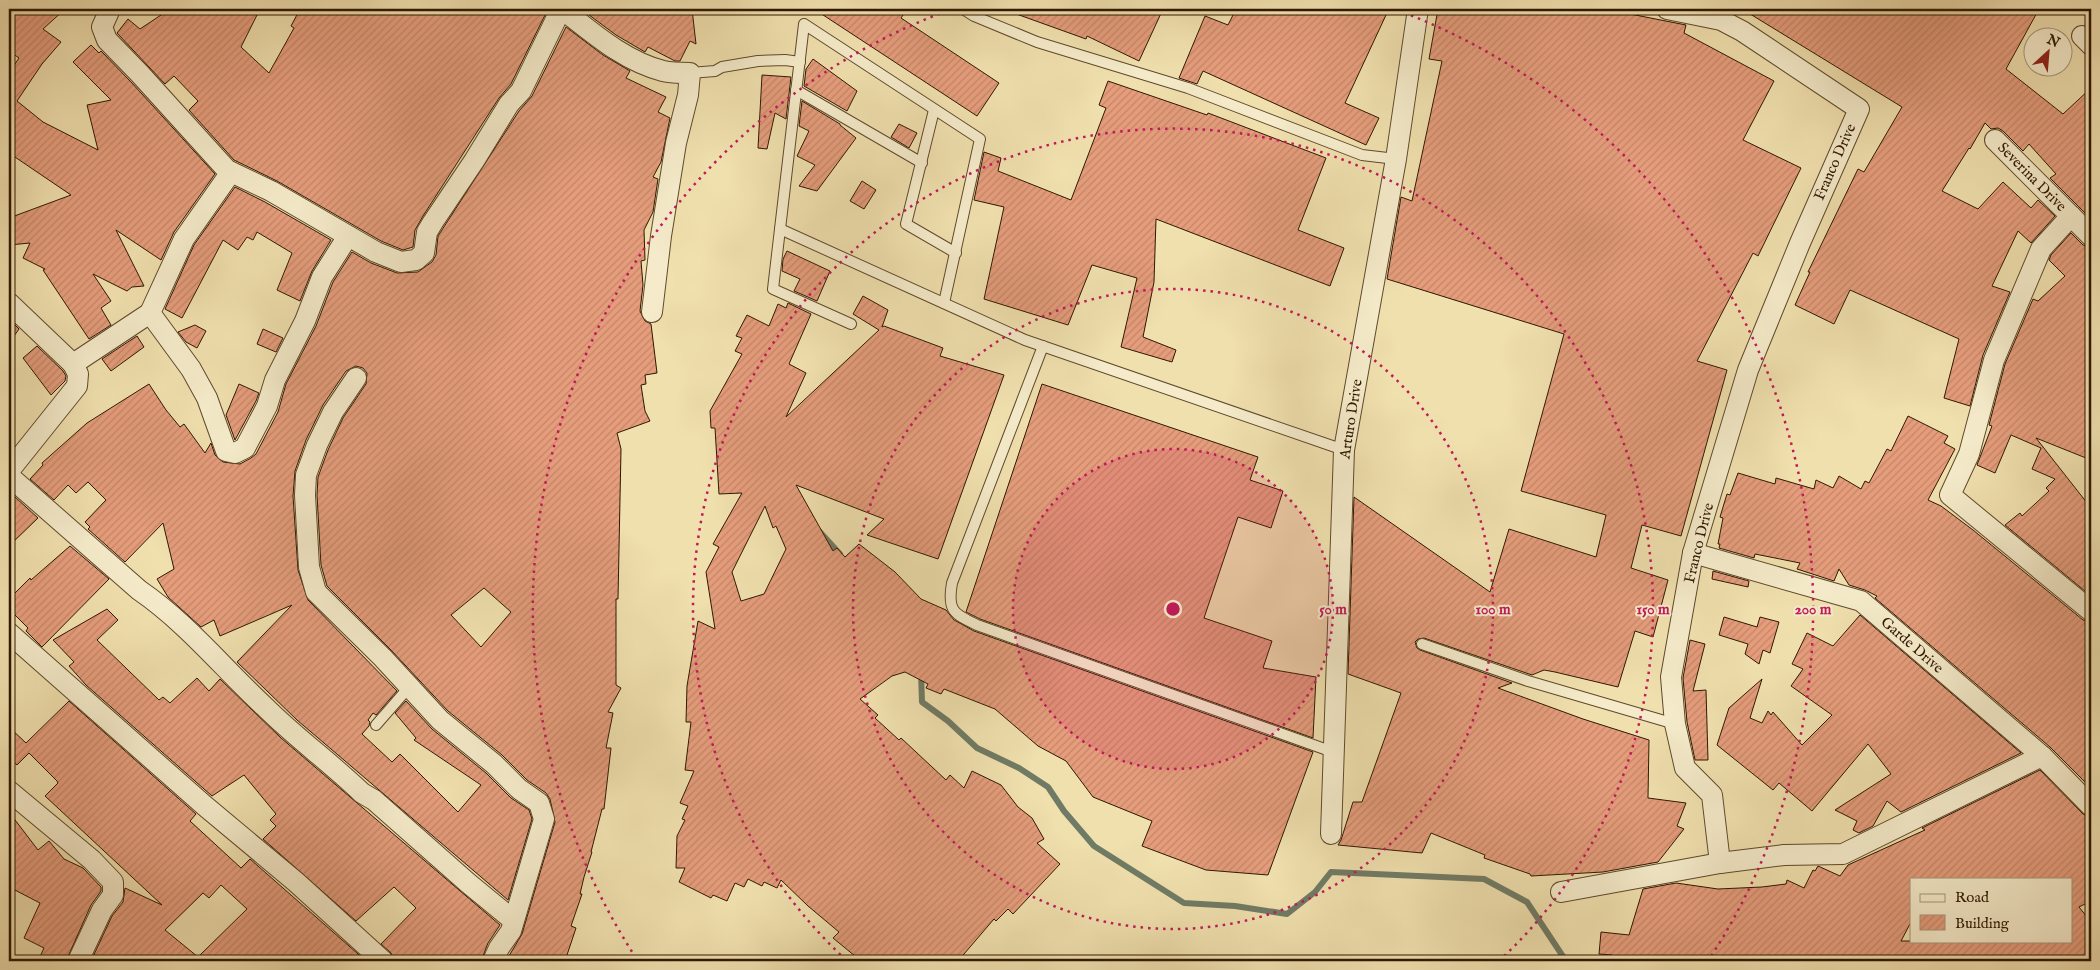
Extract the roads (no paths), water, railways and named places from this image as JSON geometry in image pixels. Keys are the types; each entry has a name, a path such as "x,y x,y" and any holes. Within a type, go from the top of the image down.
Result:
{"street":[{"path":"110,9 102,27 107,40 231,172 271,191 376,252 401,262 416,260 424,253 427,232 432,222 510,104 521,92 561,9 592,33 642,65 665,72 690,73 688,96 676,143 661,236 652,312"},
{"name":"Arturo Drive","path":"1331,834 1344,450 1396,159 1418,9"},
{"name":"Franco Drive","path":"1667,9 1724,14 1742,31 1859,109 1800,243 1748,370 1694,553 1671,677 1675,724 1685,768 1712,795 1720,863"},
{"name":"Severina Drive","path":"1995,140 2091,236"},
{"path":"73,364 150,313 184,239 231,172"},
{"path":"2071,216 2041,249 1994,360 1969,454 1950,495 2091,611"},
{"path":"150,313 190,369 207,398 226,450 235,452 245,448 267,406 275,380 305,321 322,277 348,236"},
{"path":"9,303 73,364 78,374 77,386 11,483 96,551 139,590 189,630 292,734 362,793 374,800 513,920"},
{"path":"356,378 333,412 306,474 304,495 309,567 316,592 410,686 440,720 494,764 519,789 539,803 544,819 511,931 499,948 493,961"},
{"name":"Garde Drive","path":"1694,553 1861,601 2042,756 2091,806"},
{"path":"9,633 197,800 296,882 384,961"},
{"path":"1561,892 1720,863 1784,854 1843,854 2042,756"},
{"path":"9,791 92,860 113,882 113,895 102,910 78,961"}],"lane":[{"path":"963,9 974,16 1037,42 1188,88 1362,155 1396,159"},
{"path":"852,324 773,289 804,24 980,140 944,304"},
{"path":"690,73 716,71 722,67 758,60 800,62"},
{"path":"796,90 922,163"},
{"path":"934,110 906,224 956,253"},
{"path":"780,229 1025,340 1344,450"},
{"path":"1043,346 952,583 951,608 959,616 977,625 1334,752"},
{"path":"1422,644 1528,681 1675,724"},
{"path":"376,725 410,686"}],"waterway":[{"path":"820,532 840,554"},
{"path":"921,673 922,702 948,721 977,748 1019,768 1048,787 1064,811 1094,846 1184,903 1235,906 1287,914 1315,892 1331,872 1484,879 1527,902 1566,961"}]}
